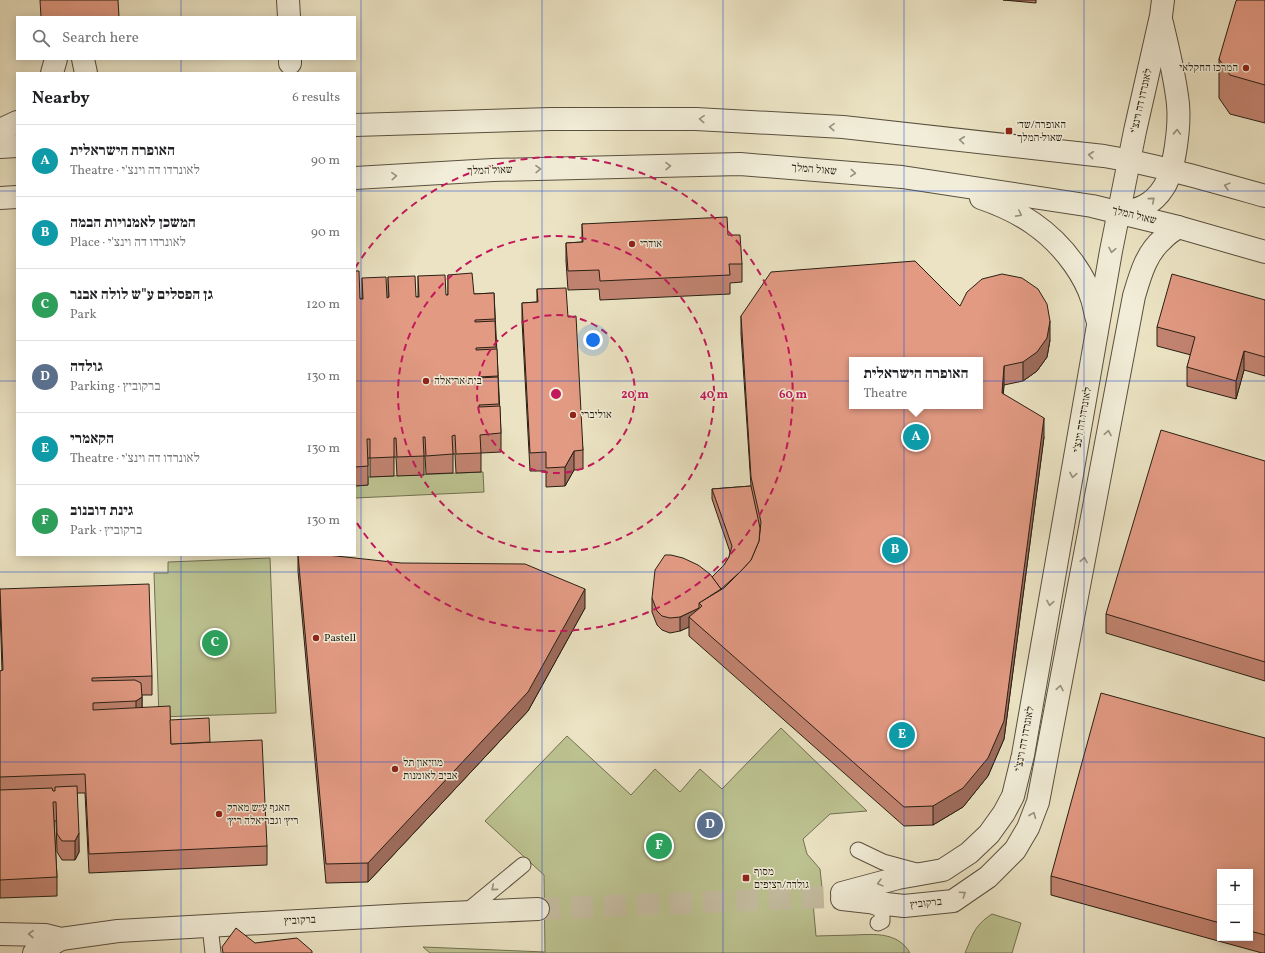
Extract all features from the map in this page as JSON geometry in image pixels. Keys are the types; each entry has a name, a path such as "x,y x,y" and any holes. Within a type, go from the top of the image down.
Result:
{"street":[{"path":"288,0 289,16"},
{"path":"1120,212 1137,210 1145,206 1156,197 1164,186 1170,170 1177,139 1178,105 1162,8"},
{"name":"לאונרדו דה וינצ'י","path":"925,873 943,870 969,853 989,834 1004,813 1013,796 1023,755 1129,160 1162,8"},
{"path":"52,72 56,60"},
{"path":"83,60 86,72"},
{"path":"356,125 551,119 696,119 843,127 1129,160 1265,196"},
{"path":"0,130 16,122"},
{"path":"0,147 16,146"},
{"name":"שאול המלך","path":"356,178 493,170 740,164 902,177 1092,206 1178,227 1265,252"},
{"path":"902,177 966,193 994,203 1029,220 1055,240 1083,277 1092,298 1098,328"},
{"path":"0,198 16,197"},
{"name":"ברקוביץ","path":"848,897 904,906 953,901 988,877 1015,850 1028,828 1038,802 1134,296 1148,256 1162,239 1178,227"},
{"path":"848,897 898,878 925,873"},
{"name":"ברקוביץ","path":"34,953 61,939 118,931 538,909"},
{"name":"ברקוביץ","path":"0,934 45,935 61,939"}],"lane":[{"path":"858,850 883,862 925,873"},
{"path":"466,912 523,865"},
{"path":"848,897 882,910 882,922 878,923"},
{"path":"210,926 213,953"}],"green space":[{"path":"483,472 484,492 356,498 356,486 368,485 368,477"},
{"path":"270,558 276,713 159,717 154,573 168,573 168,562"},
{"path":"781,728 867,811 830,814 803,839 807,854 820,869 822,888 812,892 816,936 870,934 885,936 899,941 910,953 430,953 423,947 545,952 544,875 485,821 567,736 631,795 655,769 680,792 700,769 722,789"},
{"path":"992,914 1021,923 1012,953 965,953 972,935 981,922"}],"building":[{"path":"40,0 118,0 119,16 41,16"},
{"path":"1237,0 1265,0 1265,85 1230,75 1219,59"},
{"path":"727,217 728,235 740,235 742,264 729,264 730,275 600,281 599,270 568,271 566,243 583,242 582,224"},
{"path":"915,261 960,306 967,292 982,279 1002,274 1022,278 1038,289 1047,304 1050,321 1047,338 1037,352 1023,362 1004,366 1002,393 1044,418 1004,721 988,758 963,788 933,806 904,807 689,617 702,606 699,603 724,588 740,572 751,560 759,541 761,522 751,477 741,316 771,272"},
{"name":"בית אריאלה","path":"356,271 359,271 360,299 363,299 362,278 386,277 387,298 389,297 388,277 415,276 416,297 419,297 418,276 445,275 446,295 448,295 448,275 472,273 474,294 494,293 495,319 475,320 475,322 495,321 496,347 476,348 476,350 497,349 498,376 477,378 498,377 499,404 479,405 479,407 500,406 501,433 480,435 481,453 456,454 455,435 452,436 453,454 426,456 425,437 423,437 424,456 397,457 396,438 394,438 394,457 370,458 370,439 367,439 368,466 356,467"},
{"path":"1172,274 1265,300 1265,357 1244,351 1236,381 1187,367 1195,337 1157,327"},
{"path":"566,288 568,317 576,316 583,450 574,451 565,467 546,468 546,452 530,453 522,303 538,302 537,289"},
{"path":"1161,430 1265,461 1265,662 1106,614"},
{"path":"751,486 760,528 759,541 751,560 721,589 712,577 724,565 729,557 732,546 712,489"},
{"path":"665,555 683,558 698,565 710,574 721,589 699,603 699,608 680,617 670,618 662,616 657,611 652,598 655,570"},
{"name":"מוזיאון תל אביב לאומנות","path":"298,556 336,556 401,563 525,564 585,589 528,692 368,863 326,864"},
{"path":"149,584 152,676 92,678 92,681 135,680 141,683 142,697 136,701 93,703 93,710 170,706 171,744 262,740 267,846 89,854 85,774 0,777 0,671 3,670 0,589"},
{"path":"1101,693 1265,738 1265,935 1253,932 1253,869 1217,869 1217,922 1051,876"},
{"path":"209,718 210,742 171,744 170,720"},
{"path":"77,786 79,833 75,841 62,841 57,834 56,802 53,802 57,877 0,880 0,790 52,788 53,791 55,791 55,787"},
{"path":"236,928 255,943 297,938 312,951 312,953 223,953 222,947"}],"tunnel":[{"path":"538,909 828,897 842,899"}],"place":[{"name":"המרכז החקלאי","path":"1246,68"},
{"name":"האופרה/שד׳ שאול המלך","path":"1009,131"},
{"name":"אודרי","path":"632,244"},
{"name":"בית אריאלה","path":"426,381"},
{"name":"אוליברי","path":"573,415"},
{"name":"האופרה הישראלית","path":"916,437"},
{"name":"המשכן לאמנויות הבמה","path":"895,550"},
{"name":"Pastell","path":"316,638"},
{"name":"גן הפסלים ע\"ש לולה אבנר","path":"215,643"},
{"name":"הקאמרי","path":"902,735"},
{"name":"מוזיאון תל אביב לאומנות","path":"395,769"},
{"name":"האגף ע״ש מארק ריץ׳ וגבריאלה ריץ׳","path":"219,814"},
{"name":"גולדה","path":"710,825"},
{"name":"גינת דובנוב","path":"659,846"},
{"name":"מסוף גולדה/רציפים","path":"746,878"}]}
